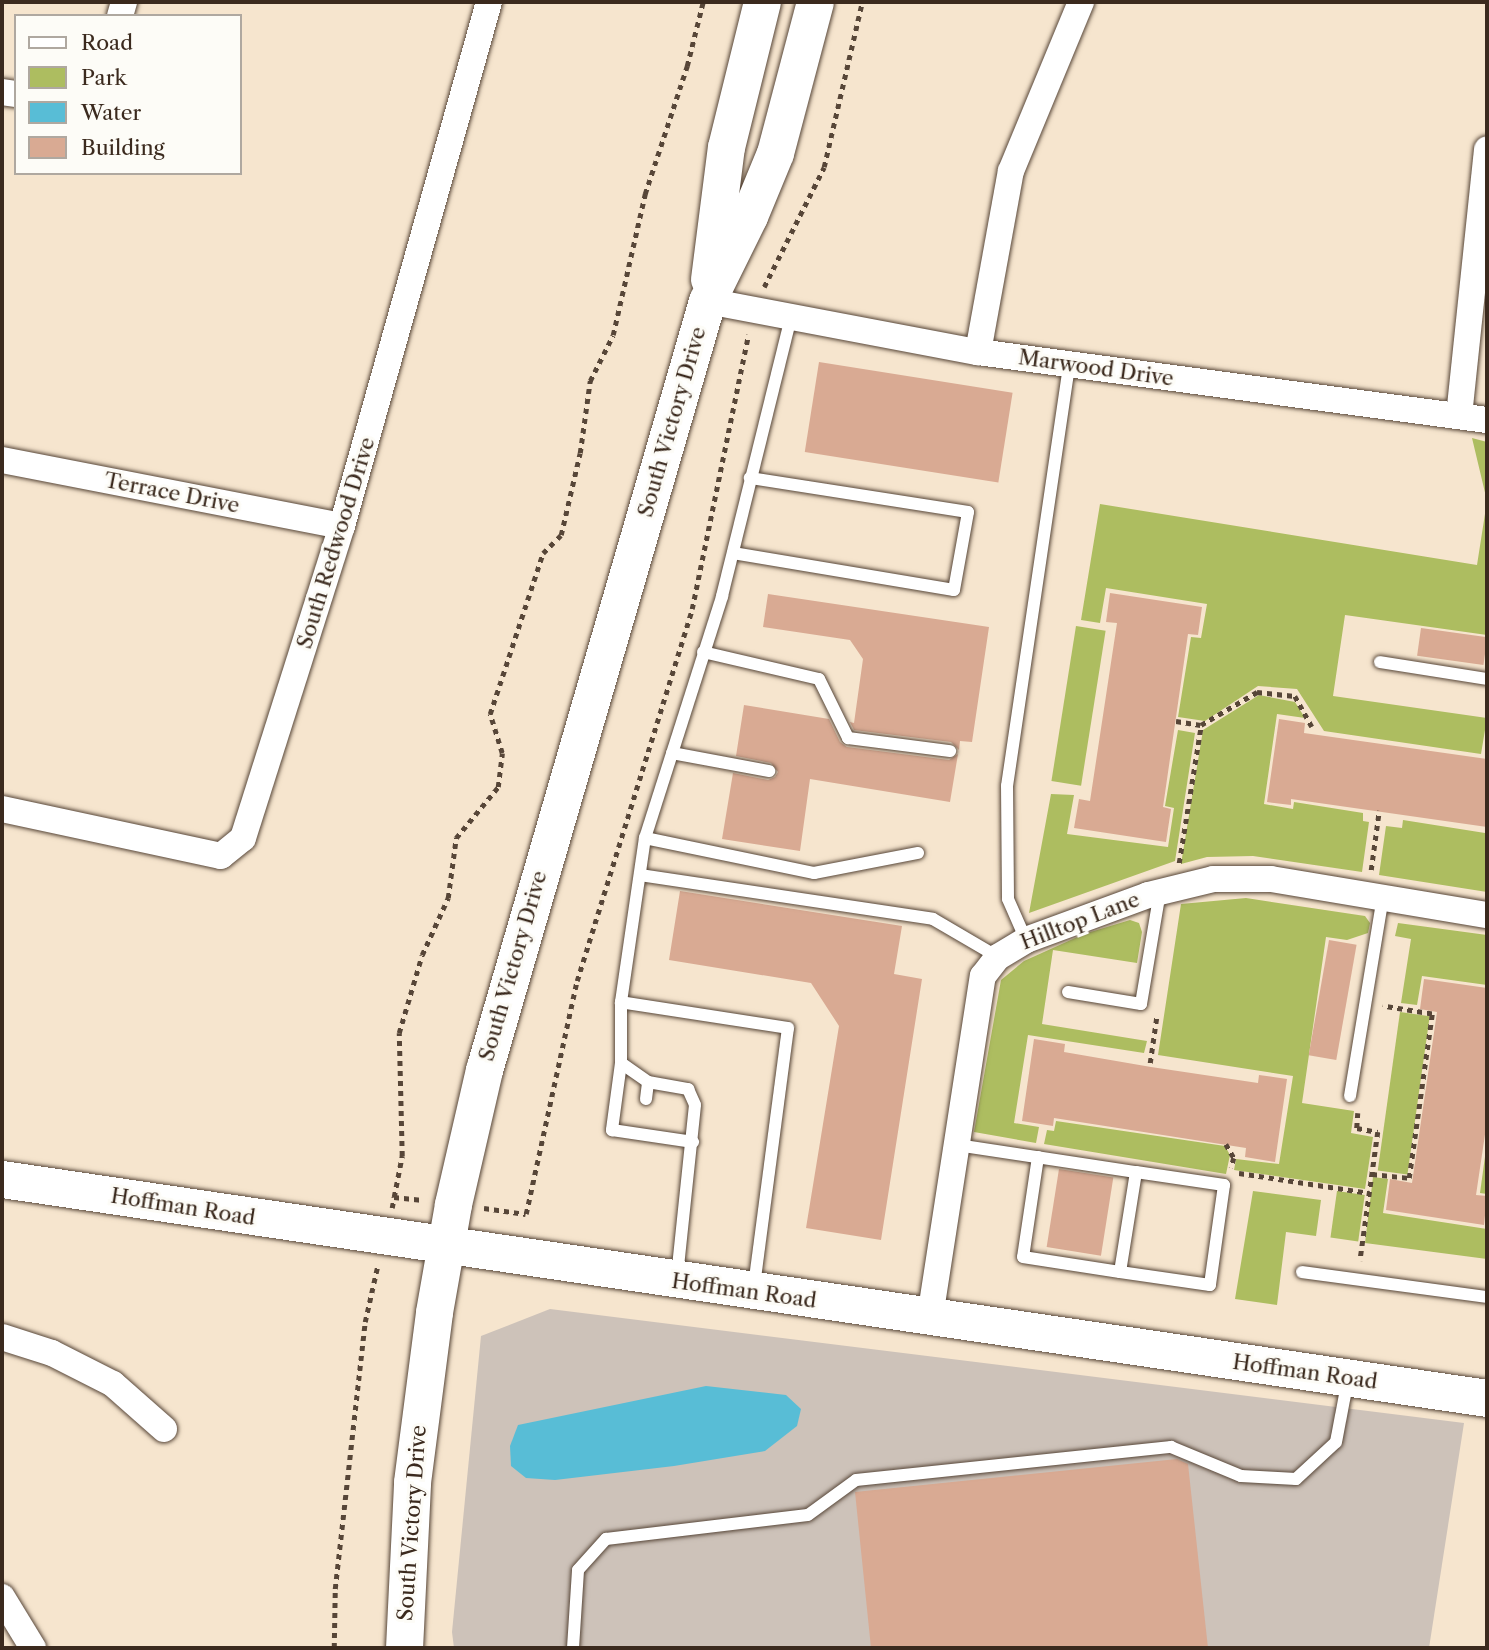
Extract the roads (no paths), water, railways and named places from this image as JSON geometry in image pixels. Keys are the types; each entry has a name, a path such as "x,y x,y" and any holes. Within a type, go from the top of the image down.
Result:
{"main road":[{"name":"South Victory Drive","path":"404,1648 412,1482 444,1246 453,1203 484,1070 707,301 726,147 762,2"},
{"name":"South Victory Drive","path":"707,301 749,216 775,153 815,2"},
{"name":"Hoffman Road","path":"2,1179 677,1281 1487,1398"}],"street":[{"name":"South Redwood Drive","path":"2,808 221,856 243,838 342,526 489,2"},
{"path":"978,352 1011,171 1081,2"},
{"path":"1459,416 1487,149"},
{"name":"Marwood Drive","path":"707,301 978,352 1487,421"},
{"name":"Terrace Drive","path":"2,460 342,526"},
{"name":"Hilltop Lane","path":"930,1317 983,976 998,957 1026,940 1167,890 1213,879 1271,878 1487,915"},
{"path":"2,1337 52,1353 113,1384 164,1429"},
{"path":"6,1612 33,1648"}],"lane":[{"path":"693,1142 641,1131 612,1130 621,1062 621,1002 645,838 733,553 791,317"},
{"path":"1026,940 1008,899 1007,786 1069,364"},
{"path":"733,553 954,590 968,512 750,478"},
{"path":"703,652 819,680 848,738 950,751"},
{"path":"1380,662 1487,678"},
{"path":"672,753 769,771"},
{"path":"645,838 814,873 918,853"},
{"path":"640,875 933,919 998,957"},
{"path":"1068,992 1140,1004 1167,890"},
{"path":"1350,1097 1365,1002 1375,896"},
{"path":"621,1002 788,1028 753,1292"},
{"path":"621,1062 648,1082 688,1089 695,1105 677,1281"},
{"path":"646,1099 648,1082"},
{"path":"957,1144 1224,1185 1209,1285 1023,1257 1038,1157"},
{"path":"1120,1272 1136,1172"},
{"path":"1302,1272 1487,1297"},
{"path":"573,1648 578,1570 606,1539 807,1515 856,1480 1171,1447 1241,1476 1296,1479 1336,1441 1348,1378"}],"water":[{"path":"706,1386 786,1395 801,1409 797,1426 765,1451 674,1466 555,1480 526,1478 511,1466 510,1446 518,1425"}]}
